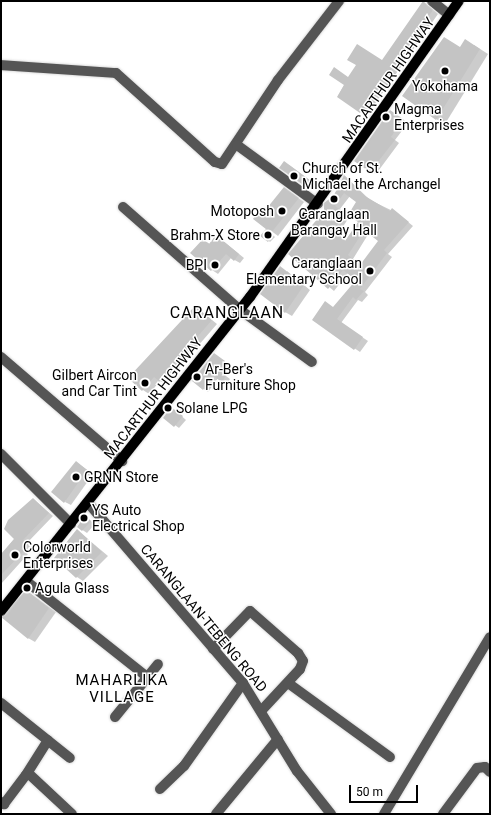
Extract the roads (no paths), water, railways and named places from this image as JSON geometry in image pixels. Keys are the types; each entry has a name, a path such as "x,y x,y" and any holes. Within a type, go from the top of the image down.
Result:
{"main road":[{"name":"MACARTHUR HIGHWAY","path":"1,611 89,504 318,204 459,1"}],"street":[{"path":"1,65 116,72 214,162 226,163 278,80 339,1"},
{"path":"432,1 449,15"},
{"path":"236,145 318,204"},
{"path":"123,207 239,309 312,362"},
{"path":"1,356 122,461"},
{"path":"1,454 72,524"},
{"name":"CARANGLAAN-TEBENG ROAD","path":"89,504 243,684 297,771 331,814"},
{"path":"26,581 147,677"},
{"path":"213,649 250,611 303,661 288,683 261,711"},
{"path":"384,814 490,637"},
{"path":"115,717 158,664"},
{"path":"288,683 390,757"},
{"path":"160,789 184,766 243,684"},
{"path":"1,703 70,758"},
{"path":"216,814 278,739"},
{"path":"1,802 4,804 28,773 48,740"},
{"path":"443,814 477,768 485,767 490,772"},
{"path":"28,773 72,814"}],"place":[{"name":"Yokohama","path":"445,71"},
{"name":"Magma Enterprises","path":"386,117"},
{"name":"Church of St. Michael the Archangel","path":"294,176"},
{"name":"Caranglaan Barangay Hall","path":"334,199"},
{"name":"Motoposh","path":"282,211"},
{"name":"Brahm-X Store","path":"268,235"},
{"name":"BPI","path":"215,265"},
{"name":"Caranglaan Elementary School","path":"370,271"},
{"name":"Ar-Ber's Furniture Shop","path":"197,377"},
{"name":"Gilbert Aircon and Car Tint","path":"145,383"},
{"name":"Solane LPG","path":"168,408"},
{"name":"GRNN Store","path":"76,477"},
{"name":"YS Auto Electrical Shop","path":"84,518"},
{"name":"Colorworld Enterprises","path":"15,555"},
{"name":"Agula Glass","path":"27,588"}],"district":[{"name":"CARANGLAAN","path":"227,313"},
{"name":"MAHARLIKA VILLAGE","path":"122,688"}]}
